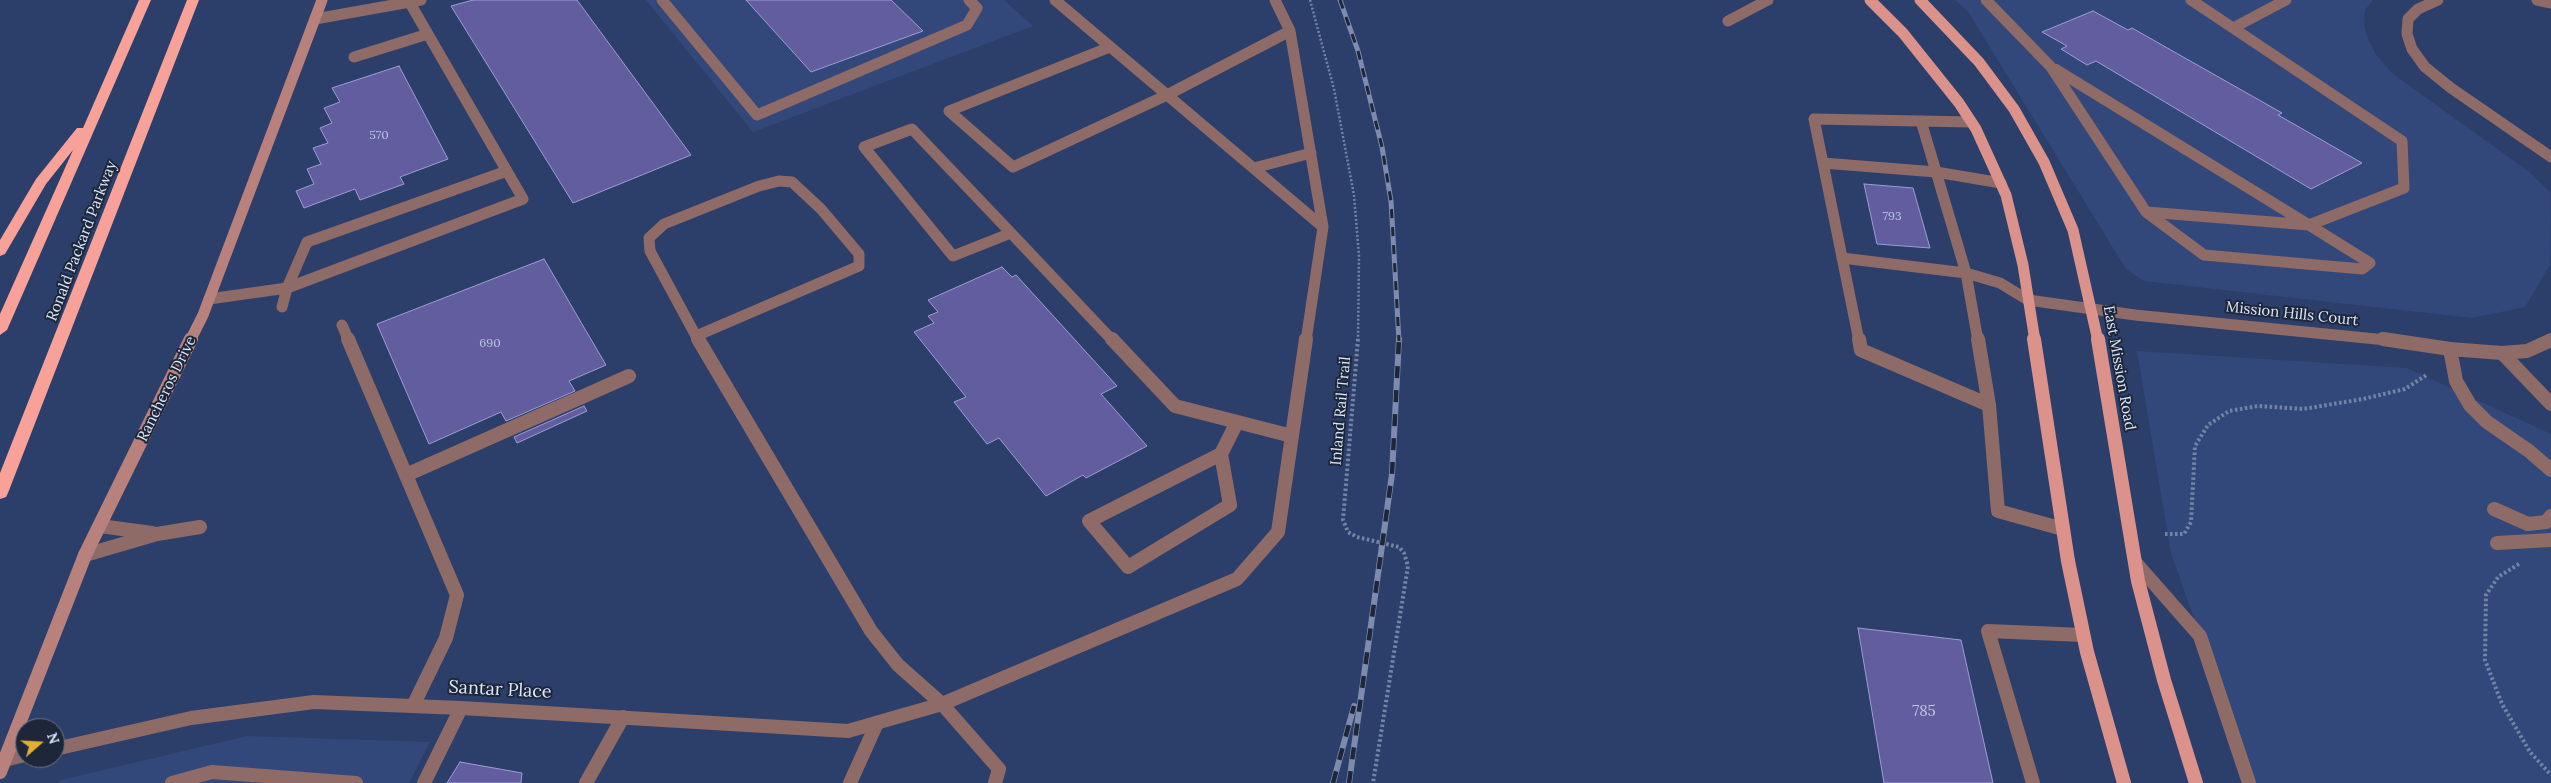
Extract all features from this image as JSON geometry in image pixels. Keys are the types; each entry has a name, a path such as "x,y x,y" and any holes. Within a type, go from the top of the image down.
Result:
{"highway":[{"path":"0,330 145,0"},
{"name":"Ronald Packard Parkway","path":"0,493 192,0"},
{"path":"0,251 41,182 96,112"}],"main road":[{"name":"Rancheros Drive","path":"2,766 85,555 209,299 322,0"},
{"path":"1870,0 1903,33 1934,69 1971,122 2001,183 2023,265 2063,529 2083,635 2124,783"},
{"name":"East Mission Road","path":"1920,0 1950,29 1984,68 2014,109 2058,190 2073,230 2091,309 2135,562 2164,680 2196,783"}],"street":[{"path":"662,0 757,115 967,25 978,8 969,0"},
{"path":"1055,0 1323,227"},
{"name":"Santar Place","path":"65,747 191,718 304,704 461,708 848,732 942,704 1237,579 1278,532 1323,227 1290,31 1275,0"},
{"path":"1728,21 1768,0"},
{"path":"1986,0 2051,67 2146,212 2204,255 2362,269 2370,263 2051,67"},
{"path":"2146,212 2309,225 2404,188 2402,141 2191,0"},
{"path":"2234,28 2286,0"},
{"path":"2438,0 2418,9 2408,19 2407,34 2412,49 2425,67 2451,88 2551,157"},
{"path":"2537,0 2551,3"},
{"path":"209,299 287,288 523,200 428,34 415,2 315,19"},
{"path":"1110,47 949,111 1013,167 1167,95 1290,31"},
{"path":"354,57 428,34"},
{"path":"1971,122 1814,119 1861,350 1988,404"},
{"path":"1921,121 1966,272 1988,404 1998,511 2063,529"},
{"path":"1010,233 954,256 864,147 912,129 1175,406 1292,436"},
{"path":"1254,168 1310,153"},
{"path":"1823,163 1936,172 2001,183"},
{"path":"282,307 287,288 307,242 507,171"},
{"path":"695,336 859,266 859,254 821,209 792,182 779,181 758,186 664,224 649,238 650,251 695,336 871,631 898,666 942,704 999,769 995,783"},
{"path":"1842,258 1966,272 2000,284 2028,300"},
{"name":"Mission Hills Court","path":"2028,300 2091,309 2409,342 2450,349 2527,352 2551,340"},
{"path":"342,324 457,594 446,638 413,706"},
{"path":"2450,349 2456,381 2470,405 2486,422 2529,451 2551,470"},
{"path":"2502,352 2551,404"},
{"path":"406,475 629,376"},
{"path":"1221,454 1089,521 1128,566 1230,505 1221,454 1237,422"},
{"path":"2494,509 2528,524 2546,522 2551,516"},
{"path":"100,526 157,534"},
{"path":"85,555 157,534 200,527"},
{"path":"2497,543 2551,540"},
{"path":"2135,562 2200,636 2249,783"},
{"path":"2033,783 1988,631 2083,635"},
{"path":"424,783 461,708"},
{"path":"586,783 623,717"},
{"path":"850,783 877,723"},
{"path":"2,766 15,760"},
{"path":"172,783 212,772 356,783"}],"path":[{"name":"Inland Rail Trail","path":"1310,0 1334,89 1354,195 1359,256 1359,322 1354,408 1343,520 1348,532 1357,537 1399,547 1404,553 1408,566 1387,685 1373,783"},
{"path":"2165,534 2184,534 2191,522 2192,472 2195,446 2208,425 2228,411 2258,406 2303,408 2363,399 2405,389 2428,374"},
{"path":"2519,564 2498,577 2486,596 2484,629 2486,660 2502,704 2530,752 2551,776"}],"shaded area":[{"path":"646,0 1004,0 1033,26 753,132"},
{"path":"1955,0 2373,0 2365,10 2364,23 2367,37 2377,56 2393,74 2528,171 2551,193 2550,265 2525,307 2472,318 2144,281 2126,269 1967,10"},
{"path":"2137,351 2407,368 2551,434 2551,783 2252,783 2171,553"},
{"path":"247,736 430,742 409,783 58,783 61,780"}],"building":[{"path":"473,0 577,0 691,155 573,203 451,6"},
{"path":"746,0 891,0 923,31 811,72"},
{"path":"2093,11 2128,30 2132,28 2282,113 2278,115 2362,163 2311,189 2096,61 2087,65 2061,49 2067,46 2042,32"},
{"path":"399,66 448,159 400,177 404,184 360,200 355,189 304,208 296,191 314,184 307,169 321,164 313,148 328,143 320,128 332,123 324,108 340,102 332,88"},
{"path":"1864,184 1913,188 1930,248 1877,244"},
{"path":"544,259 606,365 569,381 575,391 506,421 501,412 429,444 377,324"},
{"path":"1002,267 1012,277 1016,275 1117,386 1101,394 1147,446 1086,478 1083,475 1046,496 999,438 987,444 954,402 966,397 914,332 934,323 928,316 938,312 928,300"},
{"path":"584,406 587,411 517,443 514,437"},
{"path":"1858,628 1961,640 1993,783 1884,783"},
{"path":"460,762 522,773 521,783 447,783"}],"railway":[{"path":"1340,0 1358,51 1382,147 1391,201 1399,340"},
{"path":"1349,783 1392,474 1399,340"},
{"path":"1333,783 1354,706"}]}
